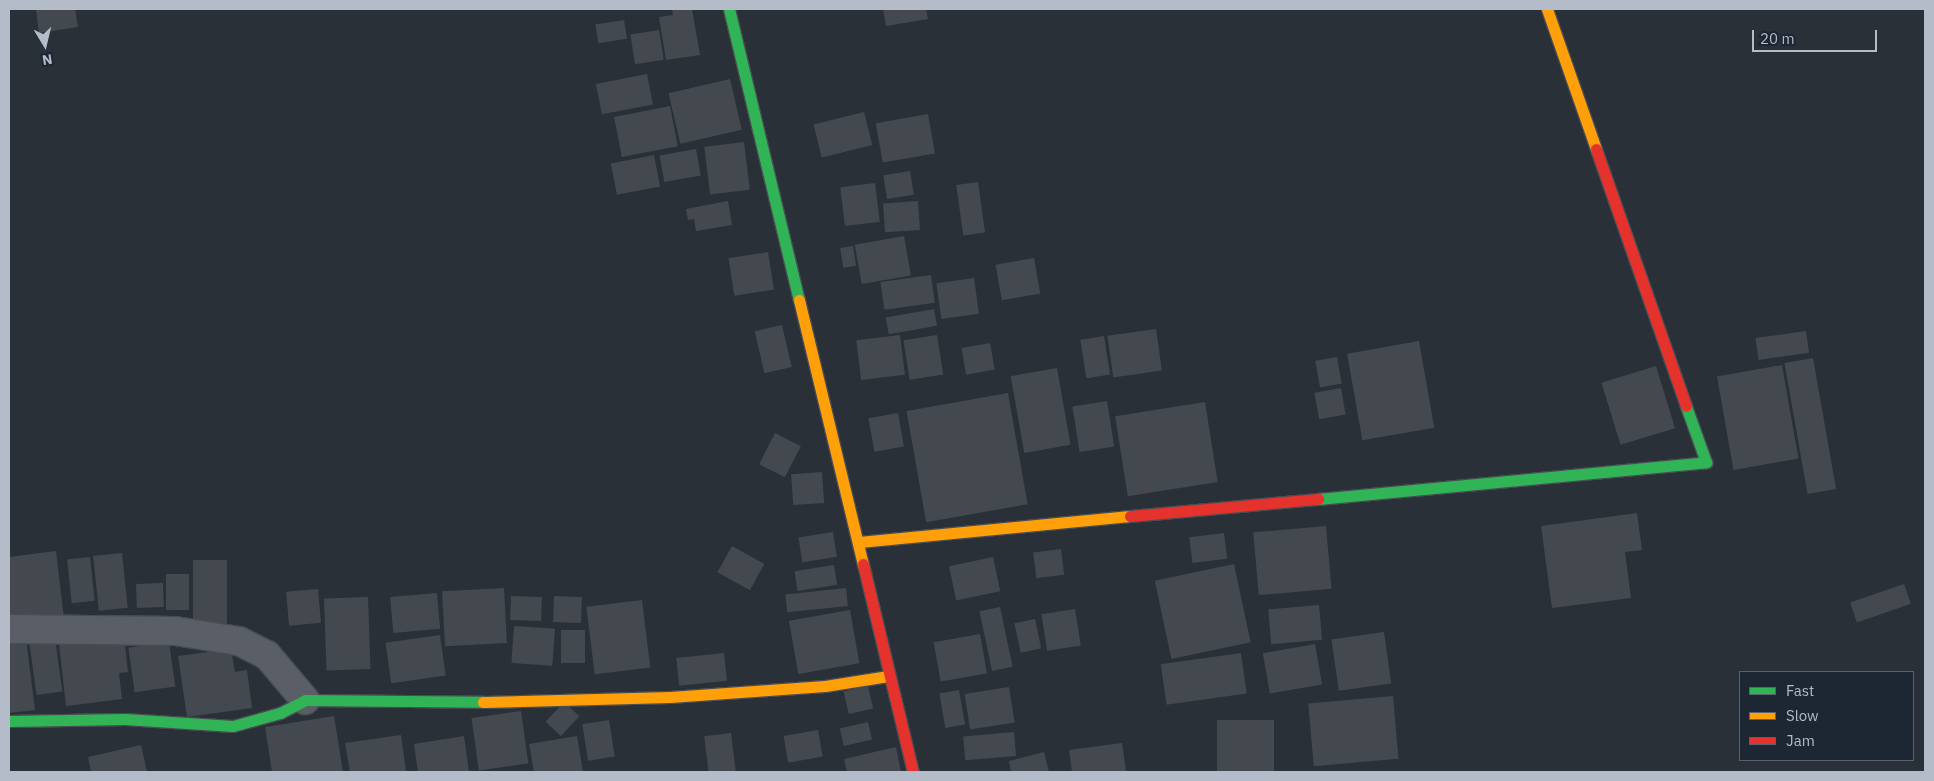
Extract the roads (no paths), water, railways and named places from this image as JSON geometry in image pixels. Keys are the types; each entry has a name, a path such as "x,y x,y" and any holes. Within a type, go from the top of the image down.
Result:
{"street":[{"path":"728,9 859,542 888,676 913,772"},
{"path":"859,542 1706,462 1547,9"},
{"path":"9,629 175,631 239,641 268,656 305,700"},
{"path":"9,721 125,719 233,726 280,713 305,700 494,702 670,697 825,686 888,676"}]}
